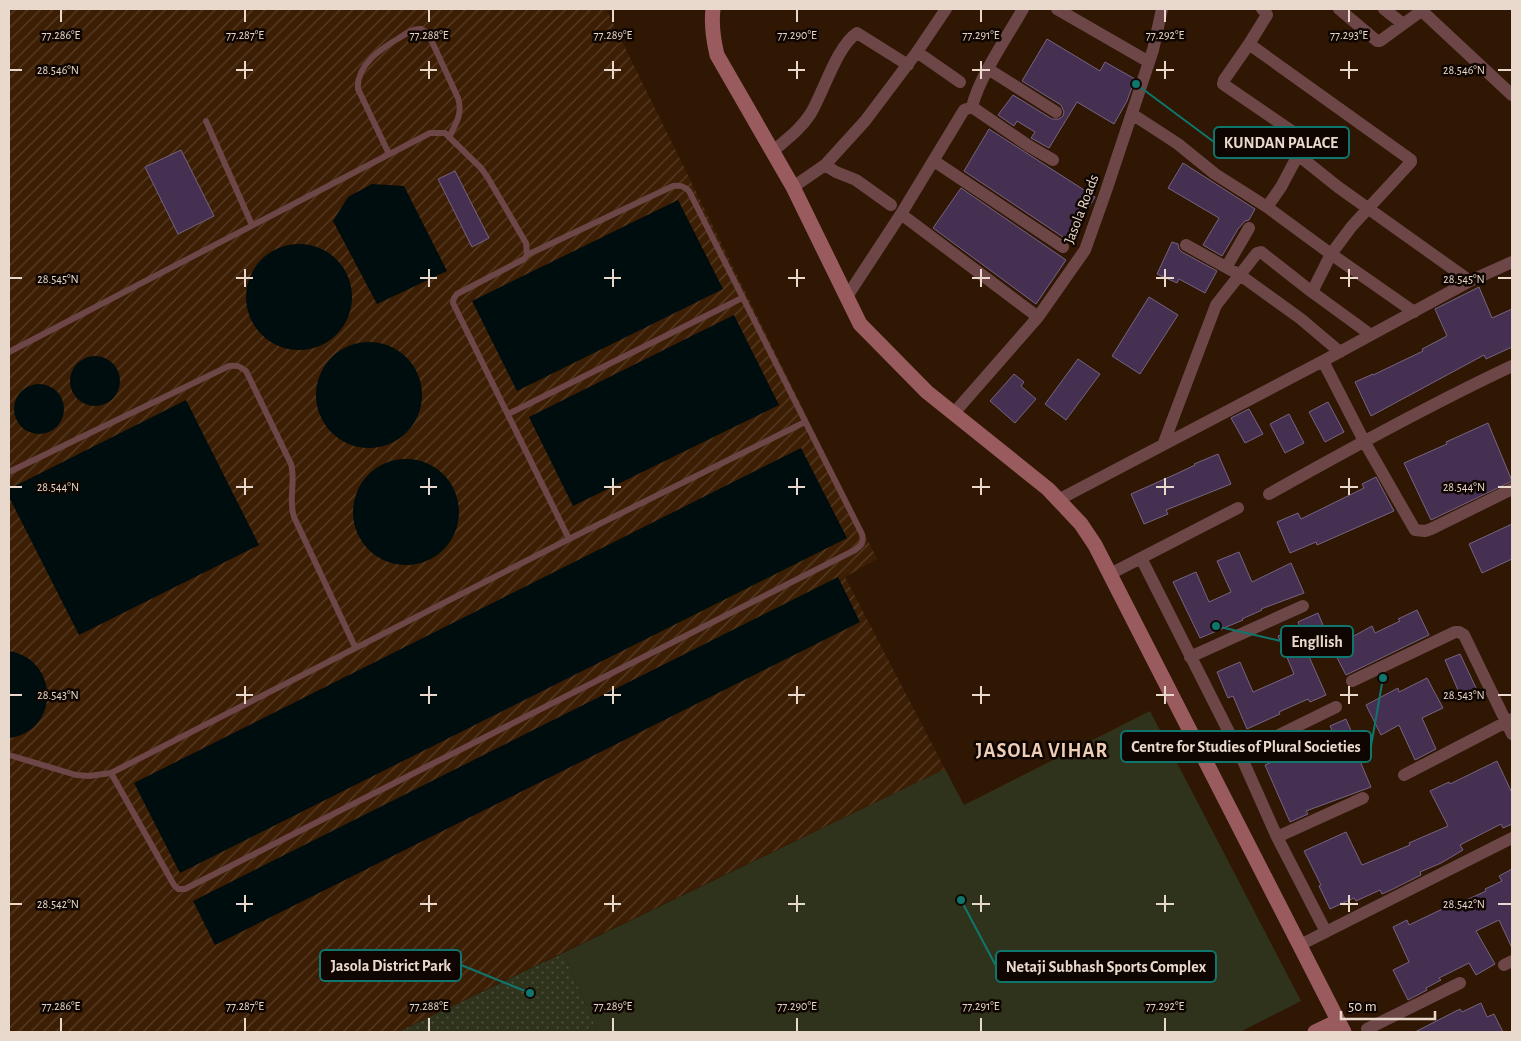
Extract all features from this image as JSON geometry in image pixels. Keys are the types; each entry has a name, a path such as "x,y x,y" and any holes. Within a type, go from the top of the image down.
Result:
{"street":[{"path":"713,9 711,26 717,54 793,187 860,324 927,392 1048,489 1080,524 1090,538 1341,1027 1316,1032"},
{"path":"793,187 825,165 865,121 918,52 946,9"},
{"path":"972,107 974,97 988,69 1023,9"},
{"path":"1057,9 1149,62"},
{"name":"Jasola Roads","path":"954,414 1038,317 1085,250 1149,62 1162,9"},
{"path":"1262,9 1267,15 1223,84 1299,136 1294,149 1298,155 1338,187 1470,281"},
{"path":"1340,9 1377,41 1380,41 1423,10 1512,95"},
{"path":"1384,9 1403,24"},
{"path":"773,151 796,132 811,113 843,48 853,36 858,33 908,64"},
{"path":"1249,44 1411,160 1342,238 1331,254 1312,292"},
{"path":"918,52 960,82"},
{"path":"988,69 1056,112"},
{"path":"972,107 1053,160"},
{"path":"846,298 901,214 964,110 972,107"},
{"path":"1132,114 1178,144 1215,174 1267,207 1414,312"},
{"path":"1267,207 1281,187 1298,155"},
{"path":"934,161 1063,247"},
{"path":"825,165 836,172 856,180 891,206"},
{"path":"901,214 1038,317"},
{"path":"1226,266 1249,228"},
{"path":"1186,245 1240,275 1301,319 1340,352"},
{"path":"1163,445 1216,305 1259,252 1371,335"},
{"path":"1058,500 1340,352 1470,281 1512,262"},
{"path":"1323,361 1364,441 1415,530 1419,532 1431,529 1512,489"},
{"path":"1269,494 1453,394 1512,366"},
{"path":"1110,574 1238,508"},
{"path":"1141,558 1240,754 1277,837 1326,932"},
{"path":"1190,657 1302,606"},
{"path":"1352,681 1454,632 1464,635 1510,725 1404,775"},
{"path":"1240,754 1336,707"},
{"path":"1277,837 1363,798"},
{"path":"1300,945 1512,838"},
{"path":"1369,1032 1367,1029 1460,983"}],"lane":[{"path":"389,154 358,88 358,82 373,56 379,50 412,30 421,29 428,33 461,106 460,116 449,137"},
{"path":"206,121 252,225"},
{"path":"9,352 430,132 445,132 481,168 526,243 527,255"},
{"path":"111,773 174,885 178,889 185,889 856,550 862,545 862,534 685,187 673,186 527,255 524,259 457,294 454,298 455,308 569,538"},
{"path":"508,414 742,298"},
{"path":"9,472 230,366 237,365 242,367 246,371 291,464 294,479 292,510 355,647"},
{"path":"9,755 76,775 89,776 111,773 569,538 805,422"}],"shaded area":[{"path":"9,9 606,9 877,559 845,577 945,769 397,1032 9,1032"},
{"path":"372,184 404,186 447,271 377,304 333,221 348,197"},
{"path":"678,200 723,289 517,391 472,301"},
{"path":"299,244 319,248 336,260 348,277 352,297 348,317 336,334 319,346 299,350 279,346 262,334 250,317 246,297 250,277 262,260 279,248"},
{"path":"734,315 779,405 573,506 529,417"},
{"path":"369,342 389,346 406,358 418,375 422,395 418,415 406,432 389,444 369,448 349,444 332,432 320,415 316,395 320,375 332,358 349,346"},
{"path":"90,356 100,356 113,363 120,376 120,386 113,399 100,406 90,406 81,402 74,395 70,386 70,376 74,367 81,360"},
{"path":"39,384 48,386 59,395 64,409 62,418 53,429 39,434 30,432 19,423 14,409 16,400 25,389"},
{"path":"186,400 259,545 79,635 9,497 9,489"},
{"path":"801,448 847,538 180,873 134,783"},
{"path":"406,459 426,463 443,475 455,492 459,512 455,532 443,549 426,561 406,565 386,561 369,549 357,532 353,512 357,492 369,475 386,463"},
{"path":"838,577 860,622 215,945 193,901"},
{"path":"9,651 26,657 38,667 45,681 47,695 45,710 38,723 26,733 9,738"}],"green space":[{"path":"1150,711 1301,1001 1240,1032 598,1032 563,953 945,769 964,805"},
{"path":"563,953 598,1032 398,1032"}],"building":[{"path":"1047,39 1100,71 1105,62 1135,79 1127,101 1114,124 1077,102 1049,148 1031,138 1035,132 1017,121 1014,126 998,115 1013,95 1052,119 1059,119 1063,116 1064,112 1061,105 1022,81"},
{"path":"989,129 1095,197 1069,241 964,171"},
{"path":"181,150 214,216 178,234 145,167"},
{"path":"1183,163 1255,209 1249,220 1245,221 1238,229 1222,256 1203,245 1219,218 1168,188"},
{"path":"455,171 489,238 472,247 438,179"},
{"path":"961,188 1066,260 1036,304 933,228"},
{"path":"1172,242 1178,244 1182,252 1217,271 1205,293 1179,279 1177,283 1157,274"},
{"path":"1479,287 1492,318 1512,309 1512,347 1486,359 1484,355 1371,416 1355,382 1423,351 1422,349 1447,336 1435,309"},
{"path":"1149,297 1178,315 1140,374 1112,356"},
{"path":"1078,359 1100,374 1066,420 1045,404"},
{"path":"1014,374 1024,382 1021,386 1036,399 1015,423 990,401"},
{"path":"1328,402 1344,432 1325,442 1309,412"},
{"path":"1249,409 1263,434 1245,443 1231,418"},
{"path":"1289,414 1304,443 1285,453 1270,424"},
{"path":"1488,423 1512,481 1431,520 1404,463"},
{"path":"1218,454 1231,484 1166,510 1168,514 1144,524 1131,494"},
{"path":"1376,477 1394,511 1317,545 1316,542 1290,553 1277,522 1298,513 1301,519 1364,488 1362,484"},
{"path":"1512,524 1512,559 1482,573 1469,544"},
{"path":"1239,552 1252,582 1291,563 1304,593 1261,609 1243,620 1200,638 1173,582 1196,572 1209,602 1231,592 1217,561"},
{"path":"1417,610 1429,635 1346,675 1332,648 1372,626 1375,633"},
{"path":"1318,613 1330,642 1307,652 1326,695 1310,702 1308,699 1247,729 1233,696 1228,698 1217,672 1240,662 1253,692 1294,674 1278,636 1300,627 1298,622"},
{"path":"1460,654 1477,690 1461,697 1445,660"},
{"path":"1427,678 1443,708 1422,718 1436,749 1415,760 1399,725 1381,735 1366,705 1398,688 1399,692"},
{"path":"1346,719 1358,747 1355,749 1371,787 1306,811 1308,814 1290,822 1265,765 1285,756 1282,750 1303,741 1304,744 1333,732 1330,726"},
{"path":"1497,761 1512,793 1512,824 1503,828 1501,824 1460,845 1463,850 1441,863 1420,872 1421,875 1391,890 1382,894 1380,890 1356,901 1354,898 1330,909 1319,886 1321,885 1304,851 1346,832 1362,865 1410,845 1409,843 1448,826 1430,791 1449,782 1450,784"},
{"path":"1512,869 1512,948 1499,920 1476,931 1495,964 1476,975 1469,963 1439,978 1441,980 1426,988 1427,990 1408,1000 1393,970 1409,962 1393,927 1407,920 1409,925 1461,900 1462,902 1486,891 1485,889 1502,881 1499,876"},
{"path":"1481,1003 1487,1017 1494,1014 1503,1032 1415,1032 1460,1009 1462,1012"}],"place":[{"name":"KUNDAN PALACE","path":"1136,84"},
{"name":"Engllish","path":"1216,626"},
{"name":"Centre for Studies of Plural Societies","path":"1383,678"},
{"name":"Netaji Subhash Sports Complex","path":"961,900"},
{"name":"Jasola District Park","path":"530,993"}],"district":[{"name":"JASOLA VIHAR","path":"1042,750"}]}
